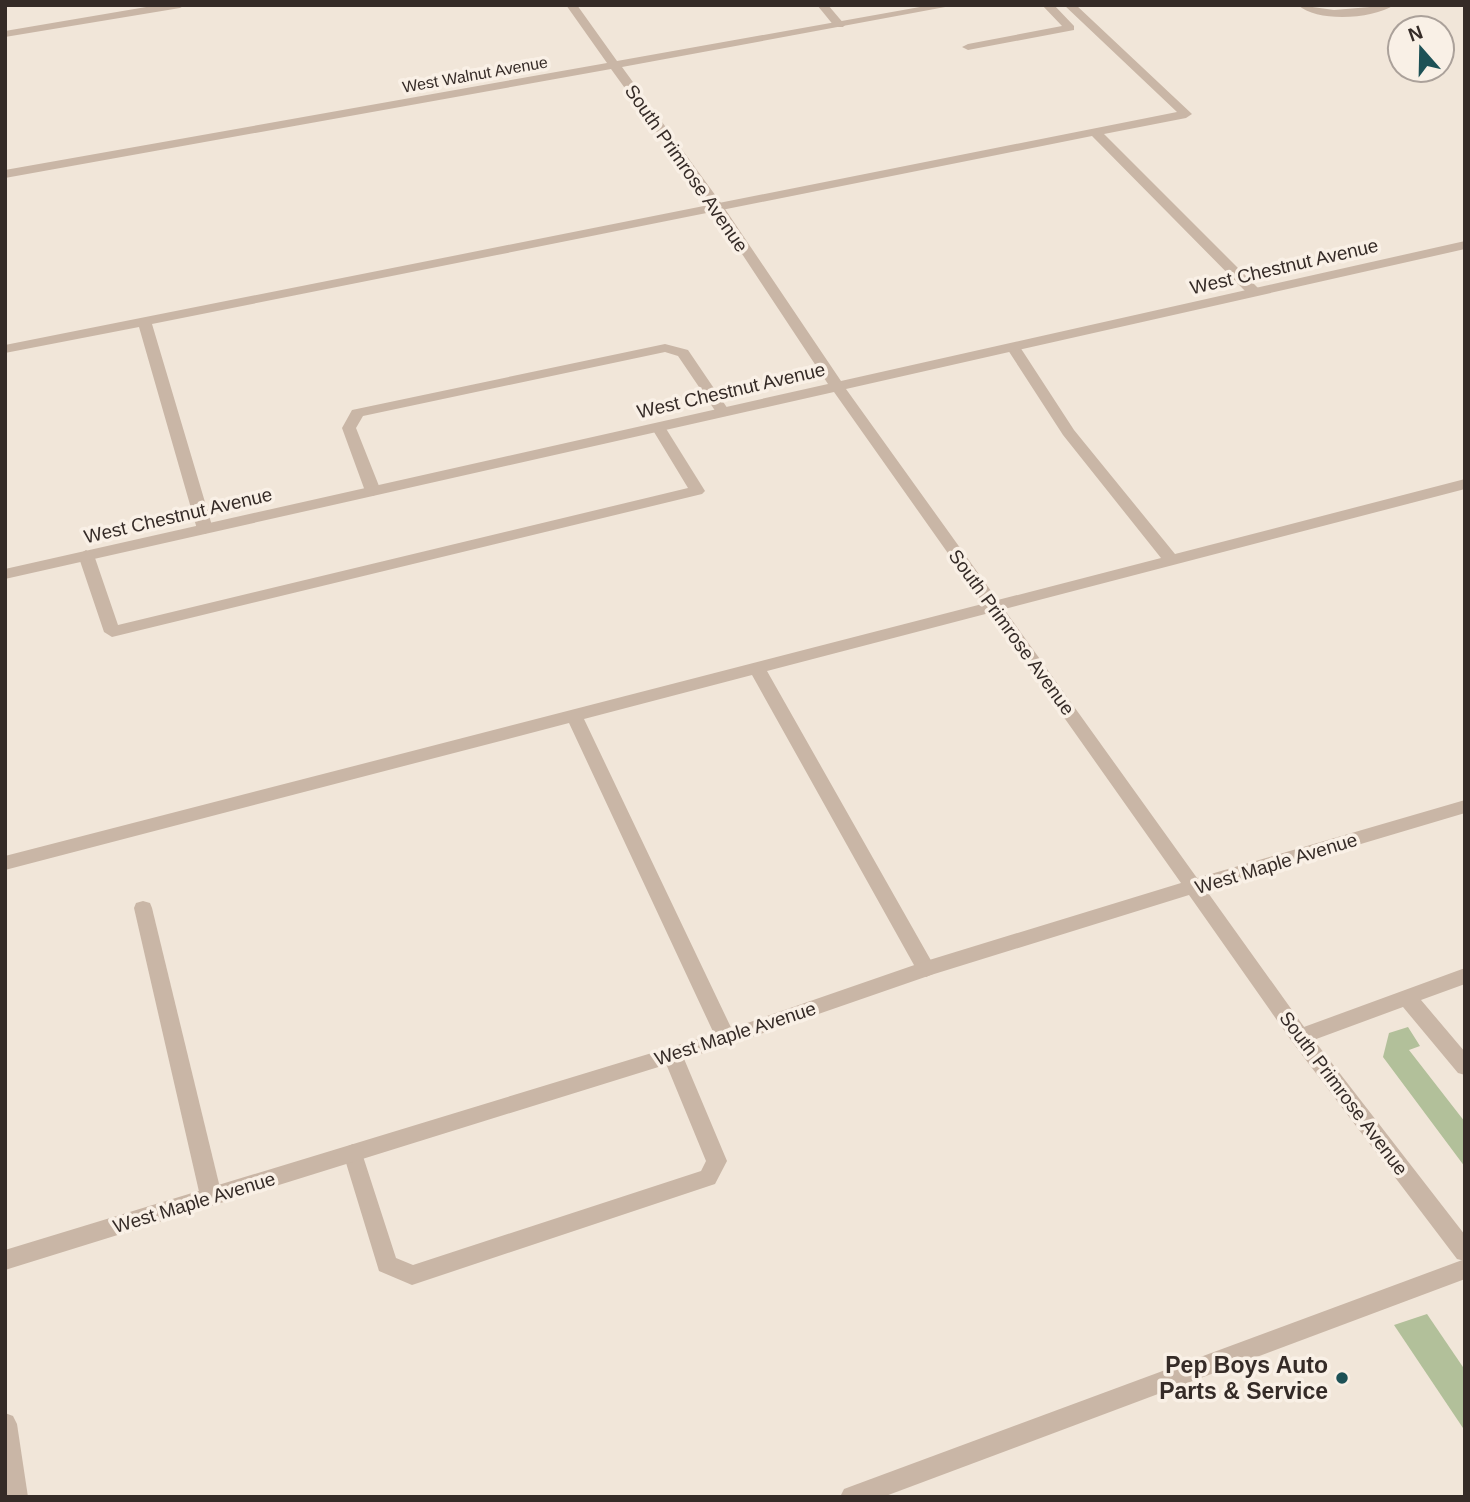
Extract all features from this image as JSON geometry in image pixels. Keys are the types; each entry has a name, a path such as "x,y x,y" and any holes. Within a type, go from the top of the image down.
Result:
{"street":[{"path":"5,34 180,5"},
{"name":"South Primrose Avenue","path":"571,5 716,206 836,385 1196,887 1300,1037 1465,1252"},
{"path":"822,5 839,25"},
{"name":"West Walnut Avenue","path":"5,174 927,7 951,5"},
{"path":"968,47 1070,28 1047,5"},
{"path":"5,349 1186,114 1069,5"},
{"path":"1303,5 1321,13 1341,13 1389,5"},
{"path":"1095,132 1254,292"},
{"name":"West Chestnut Avenue","path":"5,574 1465,245"},
{"path":"144,321 205,529"},
{"path":"1013,346 1069,432 1171,560"},
{"path":"373,491 349,428 357,413 665,348 682,353 723,412"},
{"path":"86,555 112,632 697,491 658,426"},
{"path":"5,863 1465,484"},
{"path":"757,668 926,969"},
{"path":"574,715 726,1038"},
{"name":"West Maple Avenue","path":"5,1260 726,1038 926,969 1465,806"},
{"path":"143,908 211,1196"},
{"path":"1300,1037 1465,976"},
{"path":"1406,996 1465,1067"},
{"path":"353,1153 387,1264 412,1275 708,1178 717,1161 672,1054"},
{"path":"852,1497 1465,1269"},
{"path":"5,1424 16,1497"}],"green space":[{"path":"1408,1027 1420,1046 1409,1050 1465,1122 1465,1167 1383,1057 1389,1033"},
{"path":"1427,1314 1465,1370 1465,1431 1394,1325"}],"place":[{"name":"Pep Boys Auto Parts & Service","path":"1342,1378"}]}
